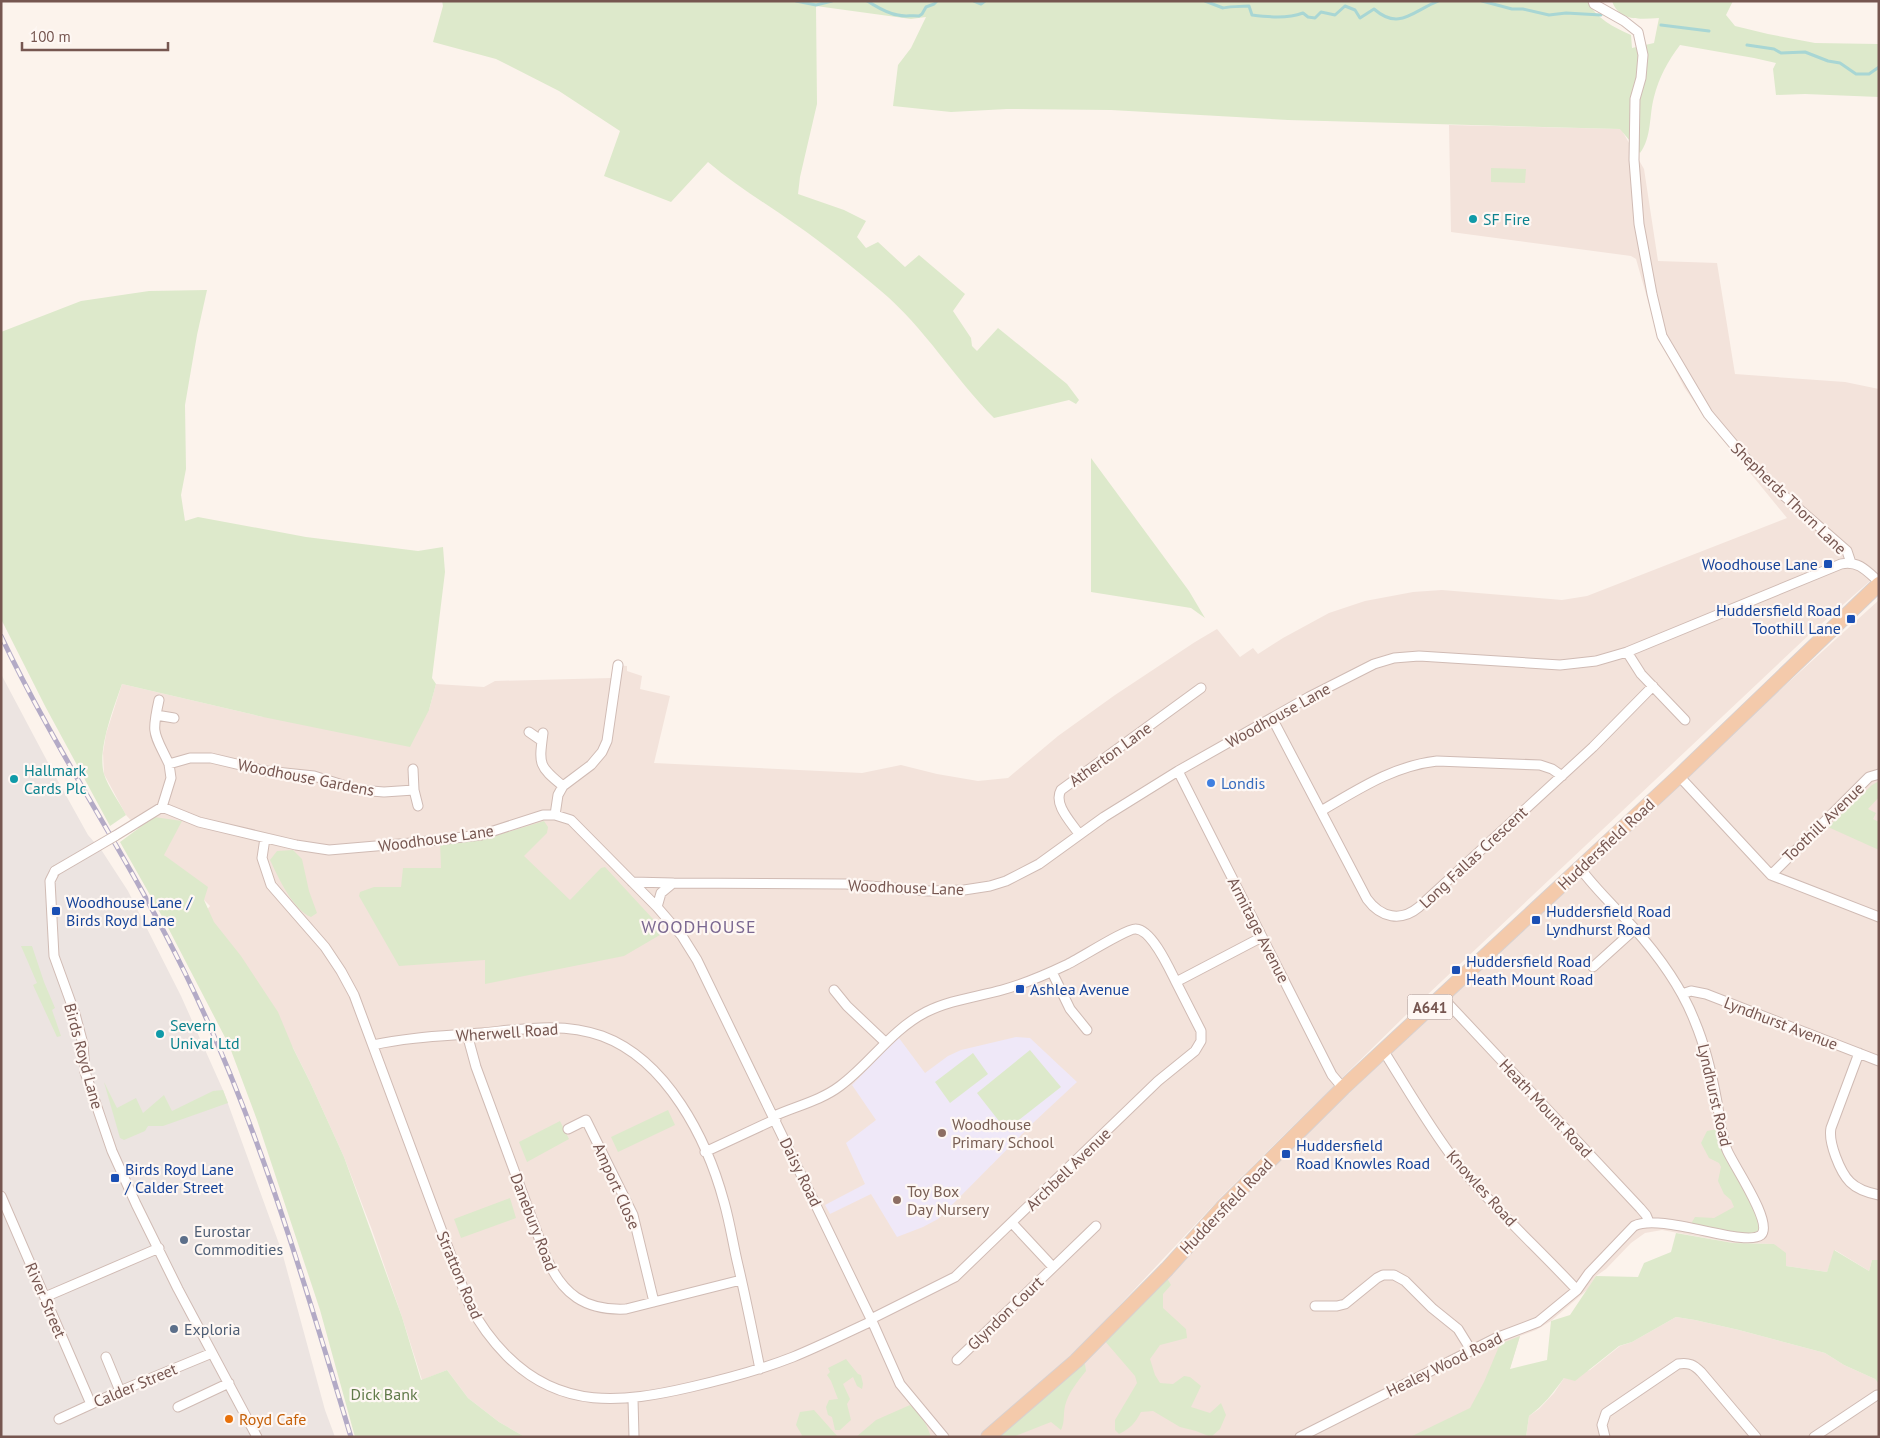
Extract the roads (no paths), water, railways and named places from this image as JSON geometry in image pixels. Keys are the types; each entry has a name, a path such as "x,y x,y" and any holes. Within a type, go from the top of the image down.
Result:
{"main road":[{"name":"Huddersfield Road","path":"988,1437 1076,1361 1167,1268 1222,1208 1343,1088 1679,776 1879,583"}],"street":[{"name":"Shepherds Thorn Lane","path":"1593,1 1594,4 1624,21 1638,32 1643,55 1642,78 1635,99 1634,160 1639,224 1662,336 1708,414 1774,488 1847,551 1851,563"},
{"path":"1851,563 1859,565 1879,583"},
{"name":"Woodhouse Lane","path":"632,882 846,884 928,891 964,890 990,886 1014,878 1044,861 1079,834 1178,771 1363,669 1394,658 1419,656 1560,664 1596,661 1627,652 1838,565 1851,563"},
{"path":"1627,652 1638,670 1686,720"},
{"path":"618,665 609,734 605,746 588,769 563,786 558,795 555,814 571,820 657,907 662,893 673,883"},
{"name":"Long Fallas Crescent","path":"1272,718 1372,905 1384,914 1399,917 1408,915 1419,907 1593,747 1653,686"},
{"name":"Atherton Lane","path":"1079,834 1059,804 1058,794 1061,790 1201,688"},
{"path":"159,700 154,728 156,739 169,764 171,778 162,807"},
{"path":"156,715 174,718"},
{"path":"529,732 543,737 541,765 548,774 563,786"},
{"name":"Woodhouse Gardens","path":"169,764 190,758 211,758 266,771 314,776 359,790 384,792 414,790"},
{"path":"1321,811 1394,771 1427,762 1540,765 1552,769 1562,776"},
{"path":"413,769 414,790 418,806"},
{"name":"Armitage Avenue","path":"1178,771 1332,1074 1343,1088"},
{"name":"Toothill Avenue","path":"1771,875 1869,777 1879,774"},
{"path":"1679,776 1771,875 1879,917"},
{"name":"Woodhouse Lane","path":"162,807 199,822 264,838 313,848 344,849 481,835 539,816 555,814"},
{"name":"Birds Royd Lane","path":"162,807 55,871 50,881 54,956 79,1027 83,1044 85,1072 112,1151 136,1204 257,1437"},
{"name":"Stratton Road","path":"264,838 262,858 271,885 325,947 341,971 354,996 474,1314 484,1330 519,1368 547,1386 580,1397 605,1400 633,1399 725,1380 760,1369 794,1357 872,1320"},
{"name":"Lyndhurst Road","path":"1580,868 1661,961 1682,994 1695,1020 1709,1063 1725,1145 1756,1202 1764,1221 1764,1228 1760,1235 1750,1238 1649,1222"},
{"name":"Daisy Road","path":"657,907 682,936 704,972 872,1320 900,1384 944,1437"},
{"path":"705,1152 835,1089 848,1080 885,1042 914,1019 937,1007 1008,988 1052,972 1092,952 1124,932 1136,929 1143,931 1152,940 1176,982 1262,937"},
{"path":"1593,967 1635,929"},
{"path":"1052,972 1070,1008 1087,1030"},
{"name":"Archbell Avenue","path":"872,1320 949,1281 968,1266 1158,1081 1193,1054 1202,1038 1198,1024 1176,982"},
{"path":"834,990 847,1006 885,1042"},
{"name":"Lyndhurst Avenue","path":"1682,994 1691,991 1706,994 1879,1061"},
{"name":"Heath Mount Road","path":"1441,996 1640,1208 1649,1222"},
{"name":"Wherwell Road","path":"373,1045 390,1041 554,1027 583,1031 614,1042 641,1059 667,1083 705,1152 724,1203 760,1369"},
{"name":"Danebury Road","path":"467,1034 476,1067 546,1257 558,1281 587,1304 626,1309 741,1280"},
{"name":"Knowles Road","path":"1384,1050 1435,1134 1457,1163 1483,1192 1580,1287"},
{"path":"1859,1053 1831,1128 1830,1136 1835,1154 1850,1182 1860,1189 1879,1195"},
{"name":"Amport Close","path":"568,1129 586,1120 605,1157 634,1220 654,1302"},
{"name":"River Street","path":"1,1196 91,1404"},
{"path":"1580,1287 1593,1268 1634,1226 1649,1222"},
{"name":"Glyndon Court","path":"1012,1223 1052,1266"},
{"name":"Glyndon Court","path":"957,1360 1052,1266 1096,1226"},
{"path":"45,1297 159,1248"},
{"path":"1315,1306 1341,1306 1383,1275 1394,1275 1400,1278 1458,1329 1471,1350"},
{"name":"Healey Wood Road","path":"1300,1437 1471,1350 1512,1331 1538,1322 1580,1287"},
{"name":"Calder Street","path":"59,1419 212,1352"},
{"path":"106,1357 120,1391"},
{"path":"1605,1437 1602,1425 1606,1413 1678,1364 1684,1363 1691,1364 1701,1372 1756,1437"},
{"path":"178,1407 229,1383"},
{"path":"1814,1437 1877,1395"},
{"path":"633,1399 634,1437"}],"waterway":[{"path":"796,1 816,5 832,1"},
{"path":"867,1 882,10 903,16 919,16 926,7 937,1"},
{"path":"974,1 981,4 985,1"},
{"path":"1205,1 1223,8 1249,6 1252,15 1284,17 1303,13 1308,17 1315,18 1321,12 1335,15 1345,6 1355,10 1360,18 1374,9 1383,15 1399,19 1438,1"},
{"path":"1482,1 1512,9 1523,9 1549,15 1566,13 1601,15"},
{"path":"1661,25 1709,31"},
{"path":"1747,45 1774,49 1781,53 1805,52 1828,61 1840,63 1856,74 1869,74 1879,67"}],"railway":[{"path":"1,636 45,721 163,930 211,1029 257,1143 277,1201 351,1437"}],"place":[{"name":"SF Fire","path":"1473,219"},
{"name":"Woodhouse Lane","path":"1828,564"},
{"name":"Huddersfield Road Toothill Lane","path":"1851,619"},
{"name":"Hallmark Cards Plc","path":"14,779"},
{"name":"Londis","path":"1211,783"},
{"name":"Woodhouse Lane / Birds Royd Lane","path":"56,911"},
{"name":"Huddersfield Road Lyndhurst Road","path":"1536,920"},
{"name":"Huddersfield Road Heath Mount Road","path":"1456,970"},
{"name":"Ashlea Avenue","path":"1020,989"},
{"name":"Severn Unival Ltd","path":"160,1034"},
{"name":"Woodhouse Primary School","path":"942,1133"},
{"name":"Huddersfield Road Knowles Road","path":"1286,1154"},
{"name":"Birds Royd Lane / Calder Street","path":"115,1178"},
{"name":"Toy Box Day Nursery","path":"897,1200"},
{"name":"Eurostar Commodities","path":"184,1240"},
{"name":"Exploria","path":"174,1329"},
{"name":"Royd Cafe","path":"229,1419"}],"district":[{"name":"WOODHOUSE","path":"699,926"}],"park label":[{"name":"Dick Bank","path":"384,1394"}]}
